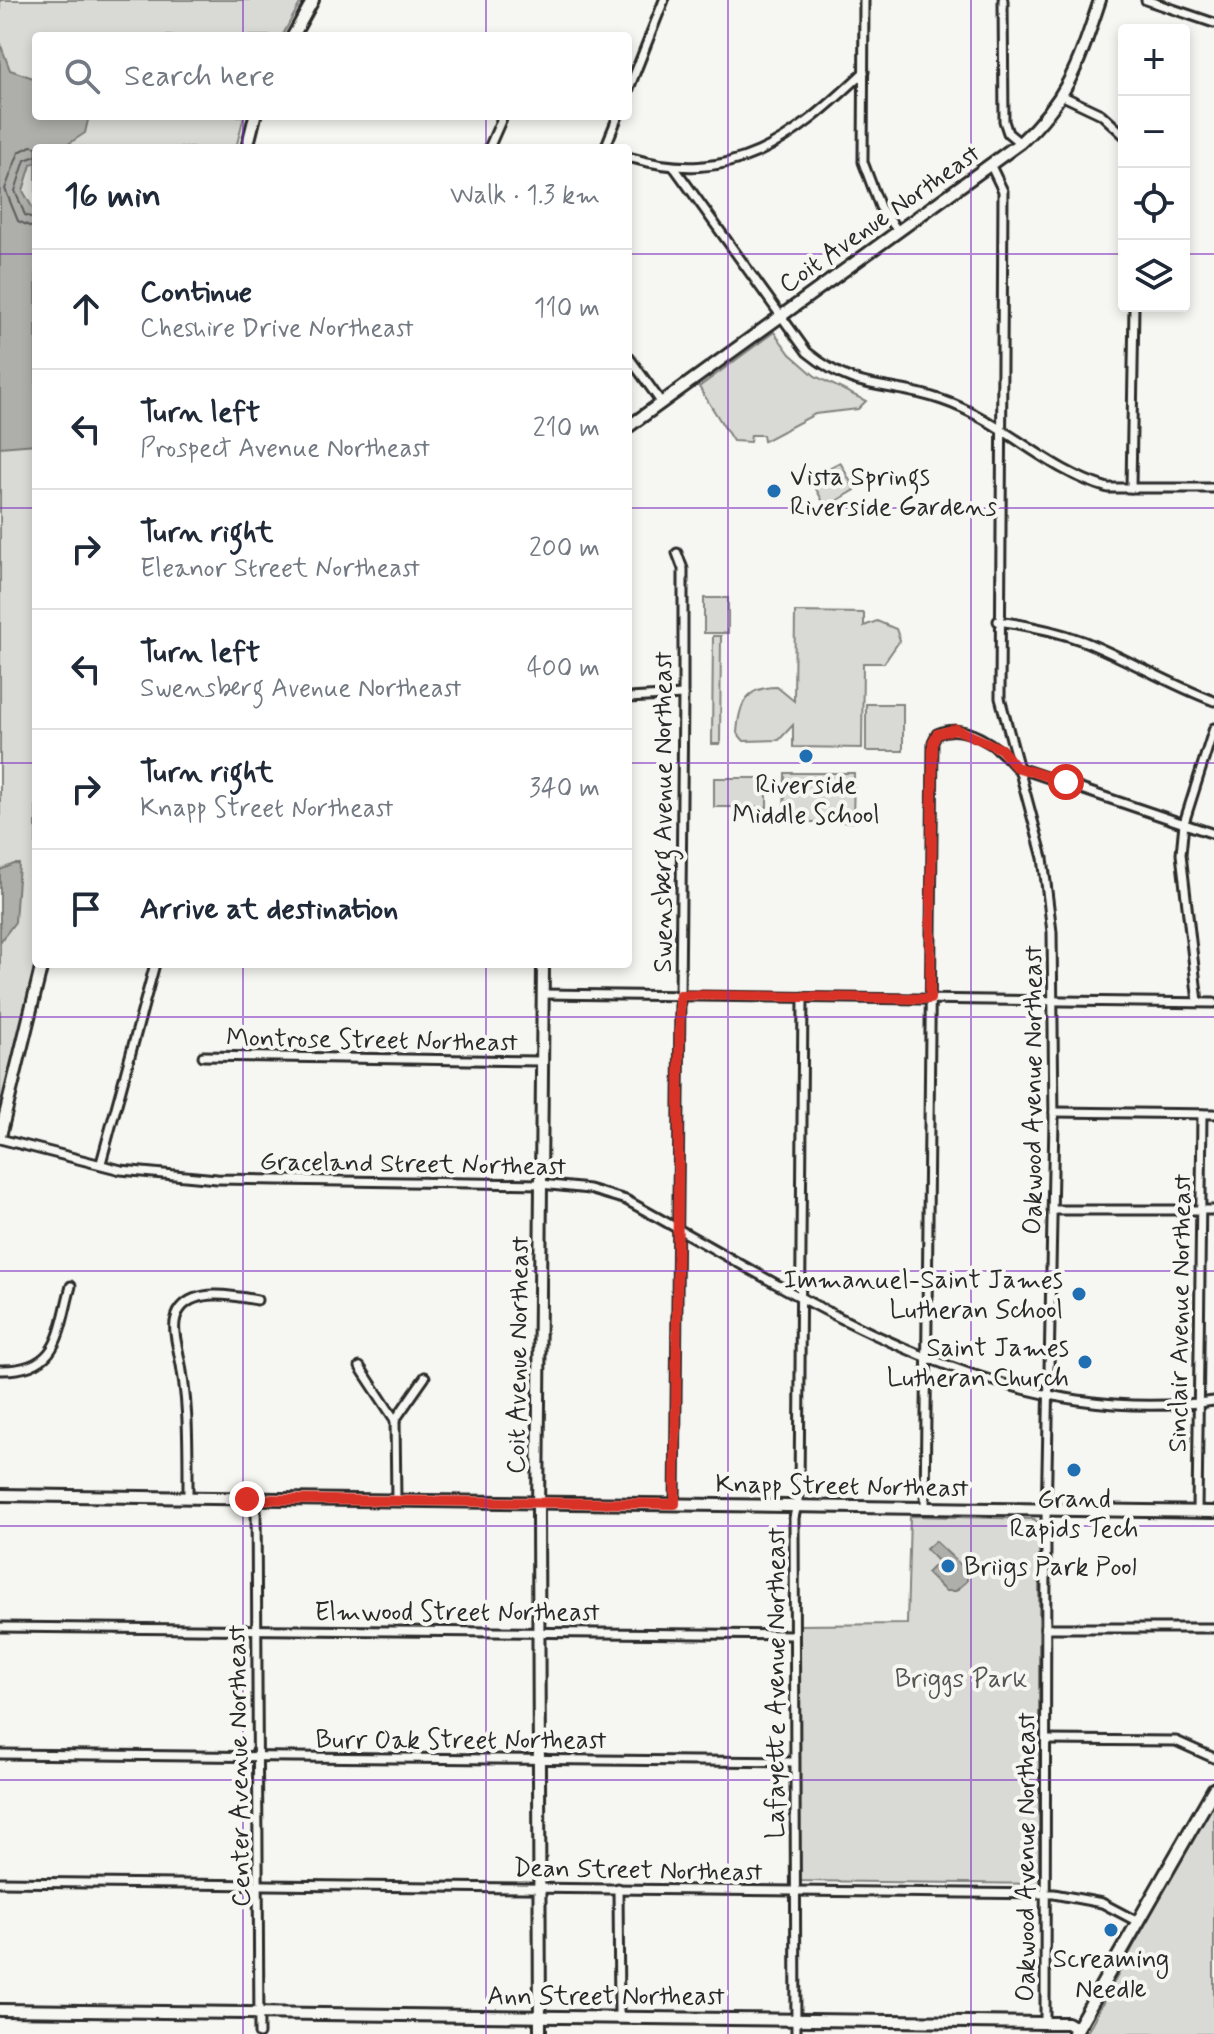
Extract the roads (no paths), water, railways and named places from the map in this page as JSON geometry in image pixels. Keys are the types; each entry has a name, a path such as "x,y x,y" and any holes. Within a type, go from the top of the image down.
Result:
{"main road":[{"path":"1076,2032 1214,1789"}],"street":[{"path":"295,32 313,0"},
{"path":"632,81 664,0"},
{"path":"864,0 863,162 880,207 898,231"},
{"path":"1003,0 1004,121 1008,133 1020,143"},
{"name":"Coit Avenue Northeast","path":"632,424 1020,143 1063,96 1100,0"},
{"path":"1146,0 1214,23"},
{"path":"632,158 674,167 725,165 754,157 791,136 864,72"},
{"path":"1063,96 1101,114 1118,130"},
{"path":"248,144 254,120"},
{"path":"491,144 501,120"},
{"path":"607,144 616,120"},
{"name":"Oakwood Avenue Northeast","path":"991,166 1003,191 998,621 1000,698 1016,767 1043,858 1052,932 1054,1112 1045,1628 1045,2023"},
{"path":"674,167 779,316 807,352 830,371 854,382 945,401 1000,426 1074,477 1108,488 1214,488"},
{"path":"1131,488 1134,312"},
{"path":"632,362 661,402"},
{"name":"Swensberg Avenue Northeast","path":"675,1504 683,695 683,569 677,553"},
{"path":"998,621 1084,641 1166,682 1214,701"},
{"path":"632,698 683,695"},
{"path":"1198,1002 1181,854 1184,823 1214,728"},
{"path":"925,1509 933,742 937,734 956,729 1001,749 1016,767 1214,834"},
{"path":"0,1137 41,968"},
{"path":"101,1163 154,968"},
{"name":"Coit Avenue Northeast","path":"540,2034 538,1502 543,968"},
{"path":"543,994 1214,1003"},
{"name":"Lafayette Avenue Northeast","path":"796,2034 794,1635 803,997"},
{"name":"Montrose Street Northeast","path":"203,1056 540,1061"},
{"path":"1054,1112 1214,1114"},
{"name":"Sinclair Avenue Northeast","path":"1197,1511 1202,1114"},
{"name":"Graceland Street Northeast","path":"0,1137 121,1170 217,1179 541,1184 589,1189 614,1196 925,1357 987,1380 1051,1397 1143,1408 1214,1401"},
{"path":"1053,1210 1214,1210"},
{"path":"0,1370 26,1369 45,1361 54,1345 71,1286"},
{"path":"188,1498 188,1408 174,1333 177,1314 182,1306 199,1297 257,1300"},
{"path":"360,1367 395,1420 396,1500"},
{"path":"395,1420 425,1377"},
{"name":"Knapp Street Northeast","path":"0,1495 1214,1512"},
{"name":"Center Avenue Northeast","path":"256,1499 259,2034"},
{"name":"Elmwood Street Northeast","path":"0,1627 794,1635"},
{"path":"1045,1628 1214,1628"},
{"path":"1046,1740 1176,1741 1214,1758"},
{"name":"Burr Oak Street Northeast","path":"0,1754 794,1762"},
{"name":"Dean Street Northeast","path":"0,1882 1046,1894 1078,1896 1102,1903 1138,1922"},
{"path":"618,1888 619,2016"},
{"name":"Ann Street Northeast","path":"0,2010 1067,2023 1076,2032"}],"water":[{"path":"0,43 10,70 32,78 32,120 88,120 85,133 68,144 32,144 32,164 23,191 32,207 32,444 0,447"},
{"path":"19,864 15,922 0,942 0,870"},
{"name":"Briigs Park Pool","path":"935,1541 966,1570 967,1581 956,1591 945,1591 927,1573 938,1562 926,1549"}],"place":[{"name":"Vista Springs Riverside Gardens","path":"774,491"},
{"name":"Riverside Middle School","path":"806,756"},
{"name":"Immanuel-Saint James Lutheran School","path":"1079,1294"},
{"name":"Saint James Lutheran Church","path":"1085,1362"},
{"name":"Grand Rapids Tech","path":"1074,1470"},
{"name":"Briigs Park Pool","path":"948,1566"},
{"name":"Screaming Needle","path":"1111,1930"}],"park label":[{"name":"Briggs Park","path":"961,1678"}]}
